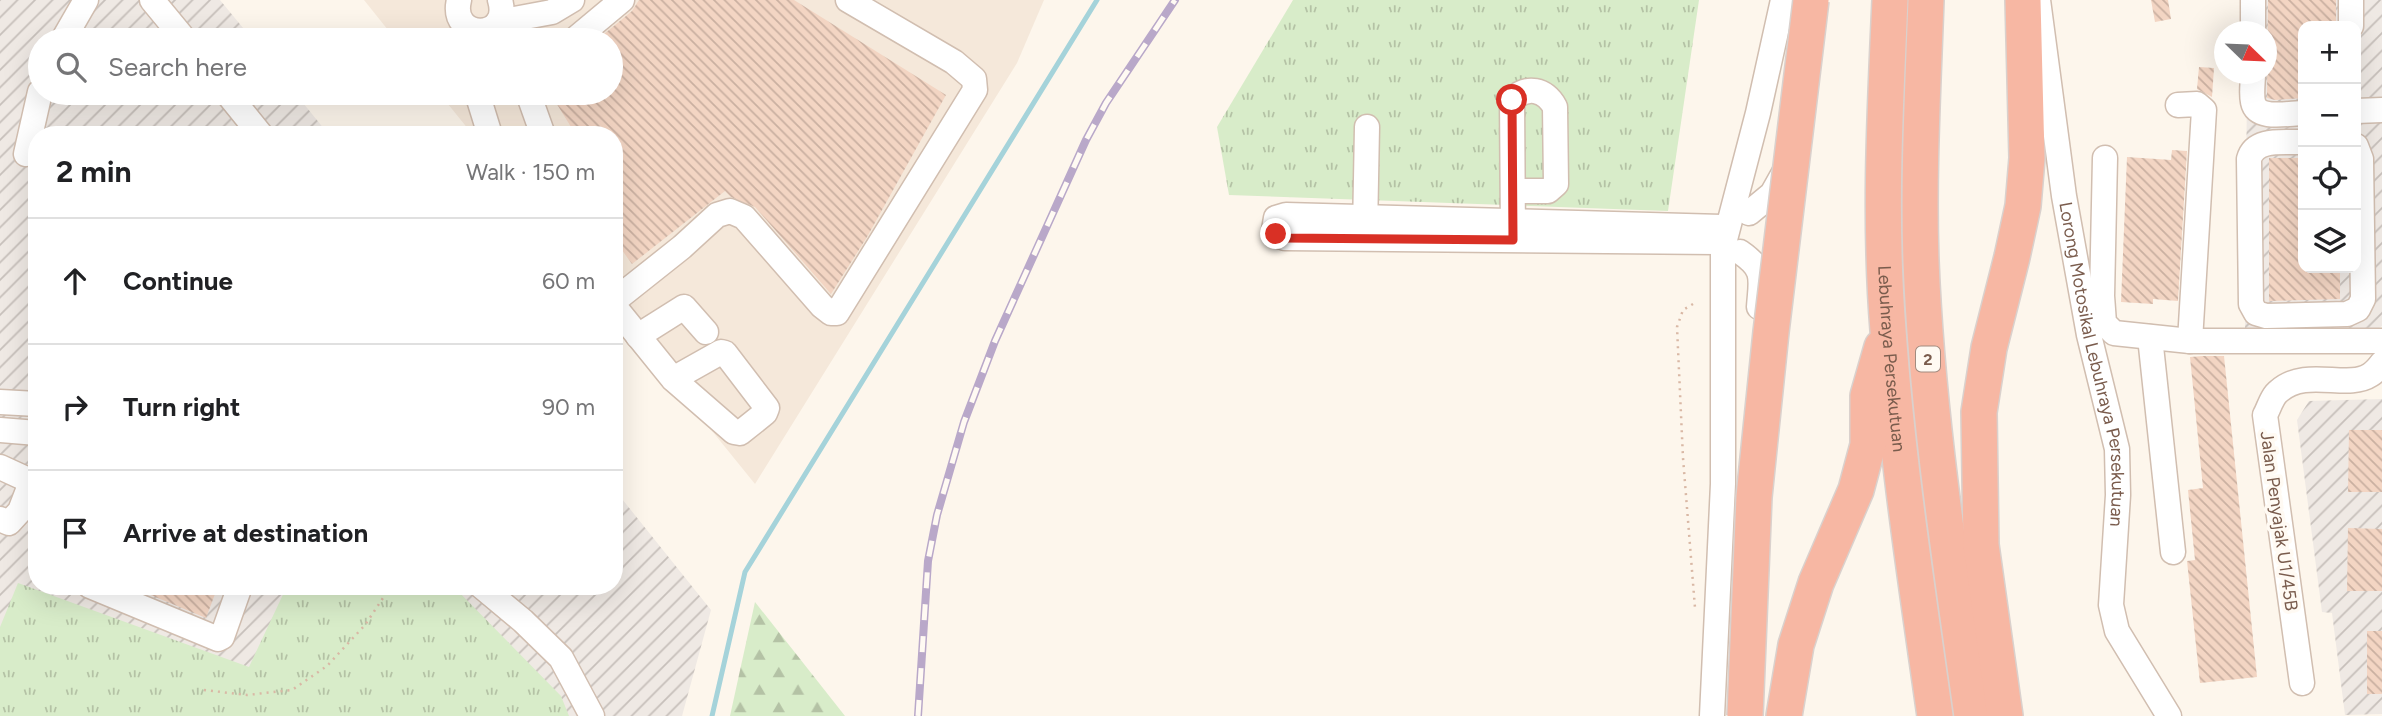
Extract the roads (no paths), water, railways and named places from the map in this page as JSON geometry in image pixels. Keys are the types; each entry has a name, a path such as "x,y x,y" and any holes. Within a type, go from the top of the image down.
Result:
{"highway":[{"path":"1745,716 1754,497 1811,0"},
{"name":"Lebuhraya Persekutuan","path":"1890,0 1884,134 1887,329 1902,484 1935,716"},
{"name":"Lebuhraya Persekutuan","path":"1926,0 1921,261 1937,466 1972,716"},
{"path":"2005,716 1981,545 1979,412 1989,348 2023,206 2027,158 2023,0"},
{"path":"1784,716 1796,645 1816,583 1856,490 1868,445 1868,396 1887,329"}],"street":[{"path":"70,28 86,0"},
{"path":"152,0 175,28"},
{"path":"486,28 499,11 552,12 572,0"},
{"path":"588,28 622,0"},
{"path":"623,296 717,215 730,211 744,217 822,306 831,313 837,313 975,90 974,79 954,62 848,0"},
{"path":"1712,716 1723,484 1723,247 1758,113 1783,0"},
{"path":"1749,214 1772,194 1786,169 1809,97 1826,0"},
{"name":"Lorong Motosikal Lebuhraya Persekutuan","path":"2038,0 2064,196 2088,335 2117,449 2118,495 2111,605 2117,631 2169,716"},
{"path":"2253,0 2253,21"},
{"path":"2351,0 2351,21"},
{"path":"456,3 462,23 467,28"},
{"path":"2253,84 2253,104 2259,111 2266,114 2298,113"},
{"path":"2178,105 2197,104 2204,110 2190,341"},
{"path":"32,126 37,105"},
{"path":"237,105 254,126"},
{"path":"481,105 487,126"},
{"path":"532,105 540,126"},
{"path":"2361,111 2382,110"},
{"path":"1367,127 1365,228 1513,231 1728,241 1755,263 1761,278 1740,542 1733,716"},
{"path":"2298,142 2261,143 2251,150 2249,159 2251,304 2256,313 2266,316 2347,314 2358,309 2363,299 2372,219 2356,147"},
{"path":"26,154 28,145"},
{"path":"2105,158 2102,296 2104,323 2114,333 2190,341 2382,341"},
{"path":"1513,191 1513,231"},
{"path":"638,336 684,307 706,332"},
{"path":"623,315 673,379"},
{"path":"2150,337 2173,552"},
{"name":"Jalan Penyajak U1/45B","path":"2302,683 2265,415 2277,392 2294,382 2369,376 2382,363"},
{"path":"0,402 28,404"},
{"path":"0,430 28,432"},
{"path":"0,467 24,478 28,483"},
{"path":"0,519 9,523 20,511 28,490"},
{"path":"112,595 218,639 222,637 237,595"},
{"path":"492,595 561,658 592,716"}],"waterway":[{"path":"712,716 745,572 1097,0"}],"railway":[{"path":"918,716 928,561 937,515 964,422 995,341 1086,140 1106,103 1175,0"}]}
